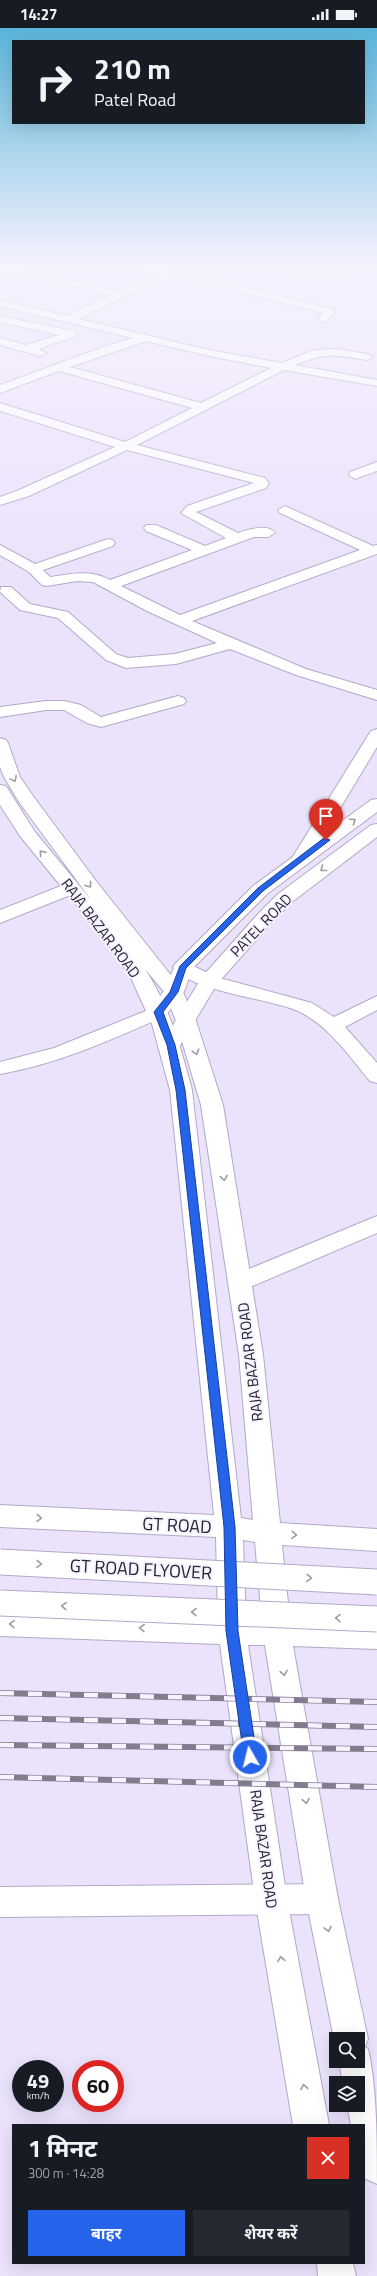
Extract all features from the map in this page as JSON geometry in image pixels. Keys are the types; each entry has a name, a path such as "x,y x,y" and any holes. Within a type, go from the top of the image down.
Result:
{"main road":[{"path":"0,389 57,367 203,407"},
{"path":"0,501 24,493 126,446 281,367 377,383"},
{"path":"0,407 126,446 263,483 189,511 188,513 237,538"},
{"path":"355,475 377,466"},
{"path":"285,510 375,550"},
{"path":"151,528 203,550"},
{"path":"110,585 252,533 268,533"},
{"path":"0,549 34,569 108,543"},
{"path":"180,620 375,550"},
{"path":"34,569 36,585"},
{"path":"3,591 86,577 96,578 152,608 231,644 301,672 377,695"},
{"path":"3,591 25,608 63,615 111,657 126,663 176,659 231,644"},
{"path":"0,712 64,706 76,709 89,719 101,722 178,702"},
{"path":"301,858 377,734"},
{"name":"RAJA BAZAR ROAD","path":"0,743 12,777 25,798 89,886 174,992 186,1021 212,1105 251,1355 277,1634 322,1899 350,2032"},
{"name":"RAJA BAZAR ROAD","path":"2,798 36,846 132,964 158,1012 171,1045 181,1090 229,1527 232,1631 271,1899 311,2124"},
{"name":"PATEL ROAD","path":"158,1012 174,992 183,967 260,890 301,858 377,804"},
{"name":"PATEL ROAD","path":"171,1045 209,981 286,898 324,867 377,829"},
{"path":"0,917 71,888"},
{"path":"183,967 209,981 305,1007 333,1026 377,1076"},
{"path":"333,1026 377,1002"},
{"path":"0,1068 76,1048 158,1012"},
{"path":"240,1282 377,1224"},
{"name":"GT ROAD","path":"0,1516 229,1527 268,1533 377,1540"},
{"name":"GT ROAD FLYOVER","path":"0,1562 377,1582"},
{"path":"0,1603 377,1619"},
{"path":"0,1624 377,1637"},
{"path":"0,1902 322,1899"},
{"path":"357,2068 377,2166"},
{"path":"335,2264 337,2276"}],"railway":[{"path":"0,1693 377,1702"},
{"path":"0,1718 377,1727"},
{"path":"0,1745 377,1749"},
{"path":"0,1777 377,1787"}],"route":[{"path":"250,1757 232,1631 229,1527 181,1090 171,1045 158,1012 174,992 183,967 260,890 326,840"}]}
